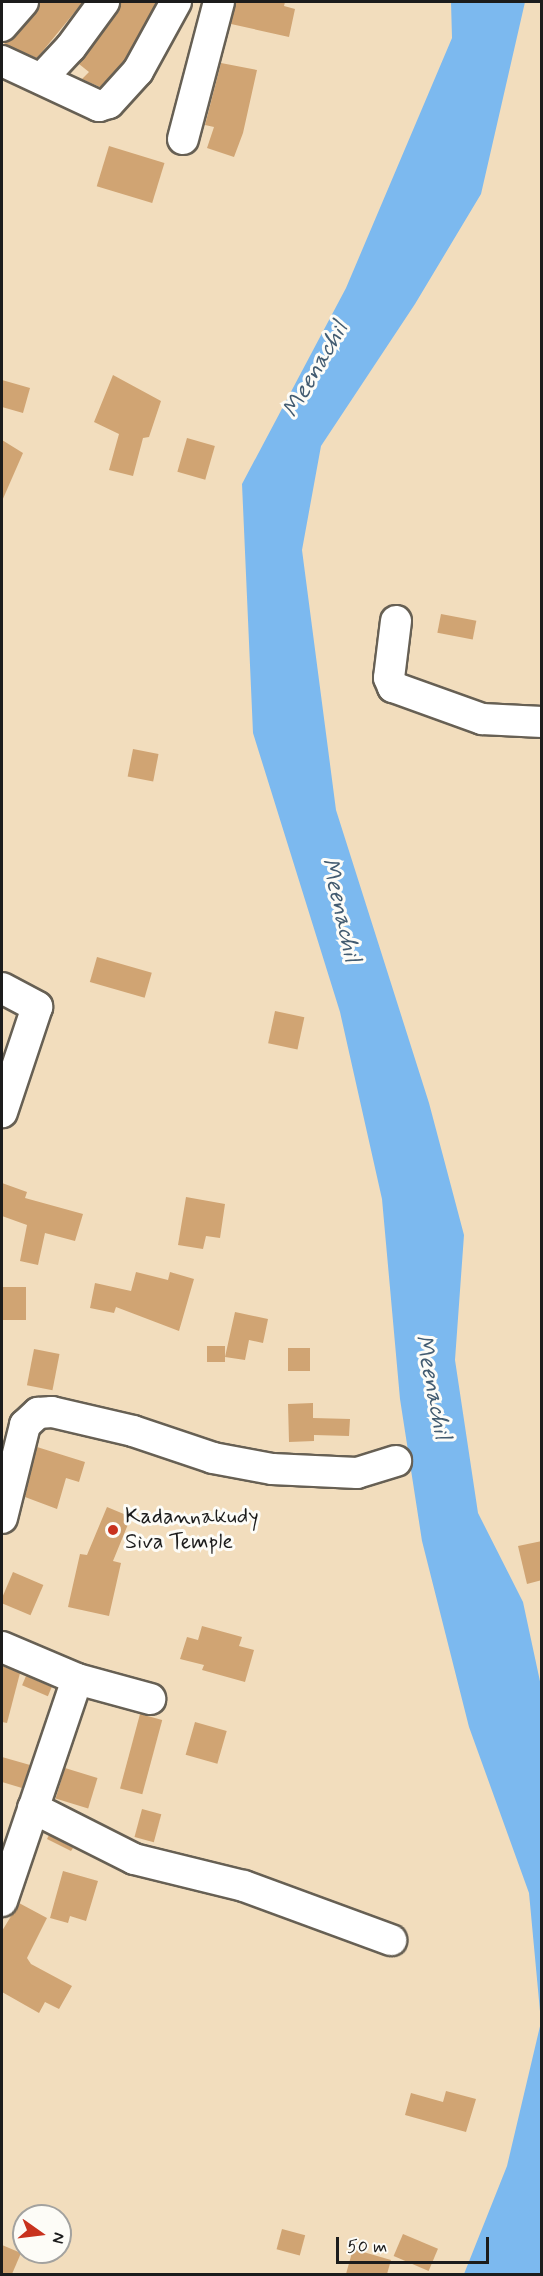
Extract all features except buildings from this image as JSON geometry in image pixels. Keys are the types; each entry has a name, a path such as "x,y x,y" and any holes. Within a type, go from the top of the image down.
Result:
{"street":[{"path":"2,26 23,2"},
{"path":"42,78 71,47 104,2"},
{"path":"2,61 99,106 109,103 138,70 176,2"},
{"path":"183,139 219,2"},
{"path":"396,621 389,678 393,687 482,719 542,722"},
{"path":"2,988 37,1007 2,1113"},
{"path":"4,1500 25,1425 38,1413 52,1412 133,1431 213,1458 283,1470 357,1473 396,1461"},
{"path":"2,1647 77,1679 150,1699"},
{"path":"2,1902 77,1679"},
{"path":"33,1808 134,1859 243,1886 391,1940"}],"water":[{"name":"Meenachil","path":"451,2 525,2 481,194 415,304 321,446 302,550 336,810 429,1103 464,1235 455,1360 478,1513 523,1602 541,1686 541,2022 529,1893 469,1727 422,1541 400,1399 382,1199 340,1012 253,733 242,484 346,288 452,38"},
{"path":"541,2022 541,2274 464,2274 507,2166"}],"place":[{"name":"Kadannakudy Siva Temple","path":"113,1530"}]}
